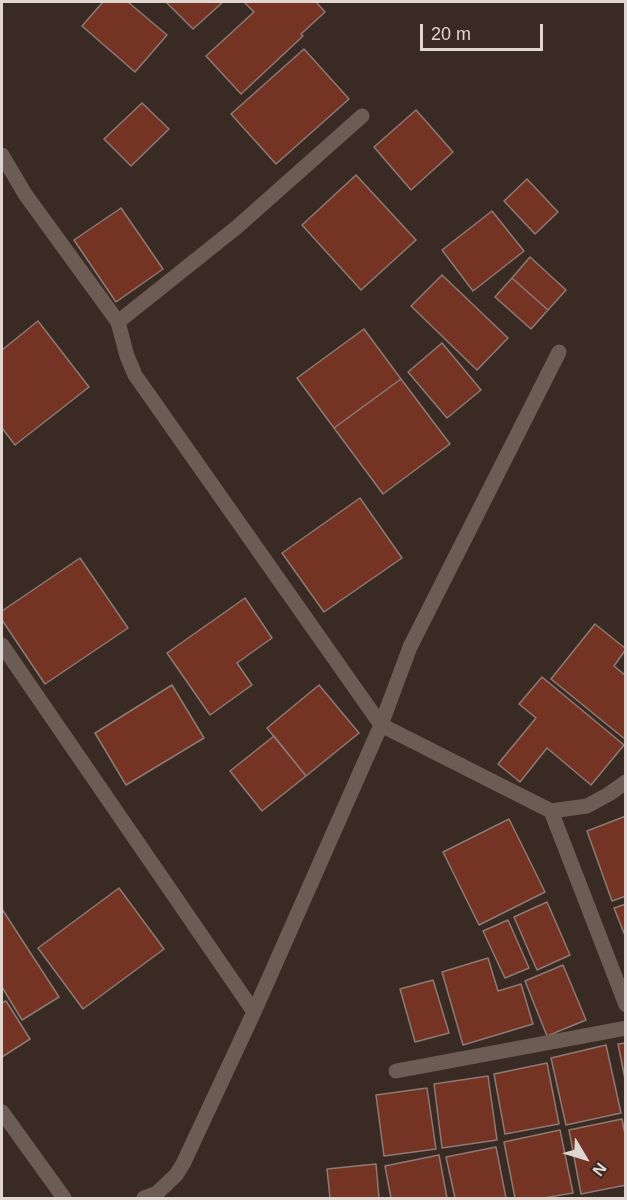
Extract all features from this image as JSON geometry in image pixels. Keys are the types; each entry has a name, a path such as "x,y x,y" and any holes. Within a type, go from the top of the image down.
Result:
{"street":[{"path":"118,322 237,227 362,116"},
{"path":"2,155 25,194 118,322 127,356 135,375 381,725 551,812 587,806 626,782"},
{"path":"144,1198 157,1193 176,1175 183,1164 254,1012 381,725 410,647 559,352"},
{"path":"2,645 254,1012"},
{"path":"551,812 626,1005"},
{"path":"396,1071 626,1028"},
{"path":"2,1112 64,1198"}],"building":[{"path":"103,2 128,2 167,35 135,72 82,26"},
{"path":"166,2 223,2 193,29"},
{"path":"244,2 316,2 325,12 301,34 303,36 241,94 206,56 254,12"},
{"path":"304,49 349,99 276,164 231,114"},
{"path":"142,103 169,129 131,166 104,139"},
{"path":"416,110 453,152 411,190 374,147"},
{"path":"356,175 416,240 361,290 302,225"},
{"path":"527,179 558,212 535,234 504,201"},
{"path":"121,208 163,269 116,302 74,240"},
{"path":"492,211 524,251 473,291 442,250"},
{"path":"530,257 566,290 548,310 512,278"},
{"path":"442,275 508,338 477,370 411,306"},
{"path":"512,278 548,310 531,329 495,297"},
{"path":"38,321 89,387 15,445 2,428 2,350"},
{"path":"364,329 401,379 334,428 297,378"},
{"path":"442,343 481,390 447,418 408,372"},
{"path":"401,379 450,444 383,494 334,428"},
{"path":"360,498 402,558 324,612 282,553"},
{"path":"80,558 128,628 45,684 2,620 2,611"},
{"path":"245,598 272,638 237,663 252,685 210,715 167,653"},
{"path":"595,624 626,649 614,666 626,676 626,740 551,679"},
{"path":"542,677 624,745 591,785 547,748 520,782 498,764 536,718 519,704"},
{"path":"172,685 204,738 126,785 95,733"},
{"path":"319,685 359,733 306,776 267,728"},
{"path":"274,736 306,776 262,811 230,771"},
{"path":"626,816 626,896 612,901 587,831"},
{"path":"509,819 545,892 479,925 443,852"},
{"path":"119,888 164,949 83,1009 38,948"},
{"path":"547,902 570,955 537,970 514,917"},
{"path":"626,904 626,938 614,908"},
{"path":"2,909 59,997 22,1020 2,987"},
{"path":"508,920 529,968 505,978 483,931"},
{"path":"488,958 498,991 521,984 533,1024 463,1045 442,972"},
{"path":"563,965 586,1020 547,1036 525,981"},
{"path":"433,980 449,1033 415,1042 400,989"},
{"path":"6,1001 30,1039 2,1057 2,1003"},
{"path":"626,1043 626,1084 618,1044"},
{"path":"606,1045 621,1113 566,1125 551,1058"},
{"path":"547,1063 559,1124 505,1134 494,1074"},
{"path":"488,1076 497,1140 442,1148 434,1084"},
{"path":"427,1088 436,1149 384,1156 376,1095"},
{"path":"622,1119 626,1139 626,1185 581,1194 569,1130"},
{"path":"560,1130 573,1193 543,1198 515,1198 504,1142"},
{"path":"496,1147 506,1198 455,1198 446,1157"},
{"path":"439,1155 447,1198 391,1198 385,1166"},
{"path":"376,1164 379,1198 330,1198 327,1169"}]}
